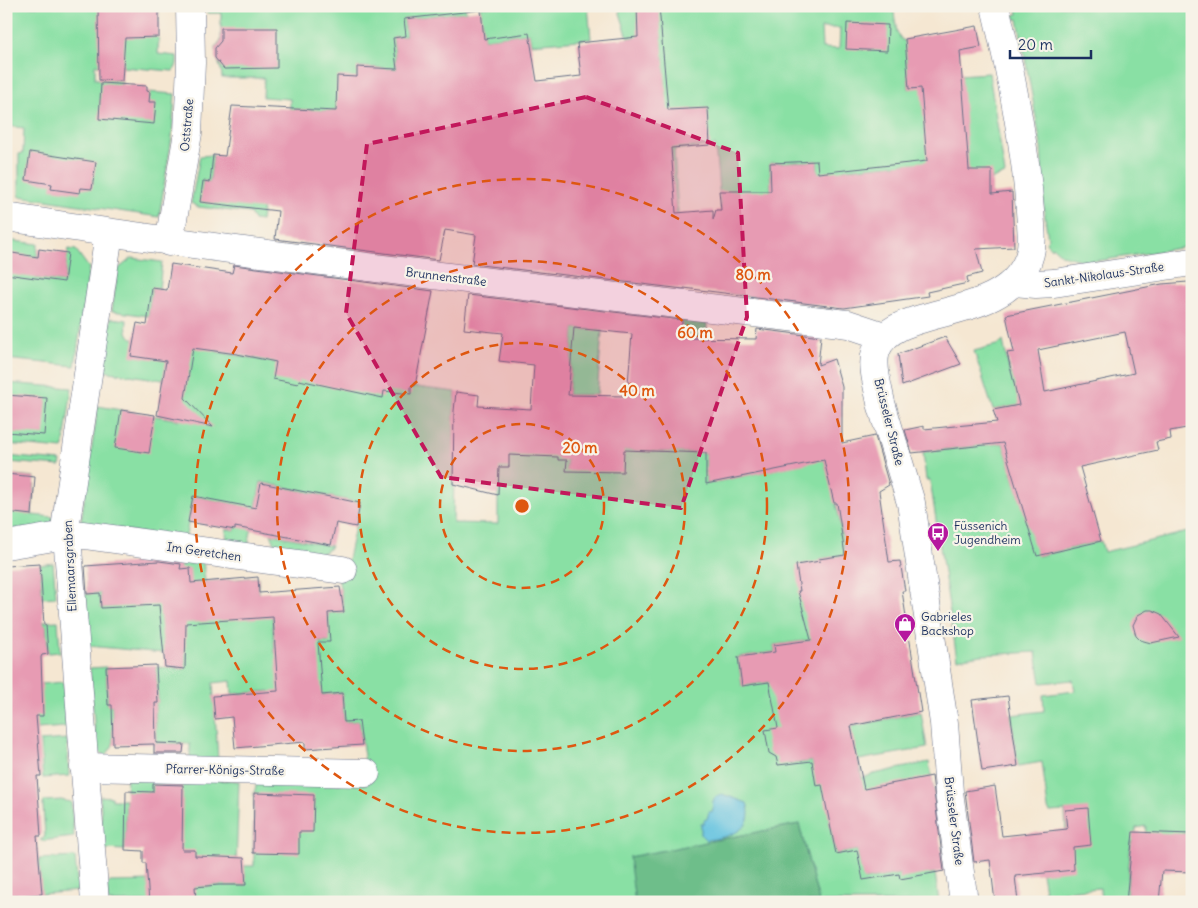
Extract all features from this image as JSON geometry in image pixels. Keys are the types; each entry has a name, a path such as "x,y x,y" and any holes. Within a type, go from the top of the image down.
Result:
{"street":[{"name":"Oststraße","path":"169,242 188,133 190,6"},
{"path":"884,336 905,324 989,299 999,294 1015,282 1029,258 1032,234 1029,203 1015,102 996,6"},
{"name":"Brunnenstraße","path":"6,217 169,242 324,262 848,324 884,336"},
{"name":"Ellemaarsgraben","path":"95,902 66,522 109,233"},
{"name":"Sankt-Nikolaus-Straße","path":"1015,282 1054,283 1192,262"},
{"name":"Brüsseler Straße","path":"884,336 876,349 875,355 878,386 910,503 944,723 949,792 964,902"},
{"name":"Im Geretchen","path":"6,544 84,535 343,570"},
{"name":"Pfarrer-Königs-Straße","path":"84,767 366,773"}],"highlighted area":[{"path":"586,97 738,153 747,317 681,508 441,477 346,313 367,144"}],"green space":[{"path":"6,6 159,6 158,54 177,56 175,69 173,71 95,65 95,79 122,80 121,90 175,94 172,137 159,217 19,196 19,154 23,153 24,128 6,126"},
{"path":"207,6 465,6 466,12 404,19 406,36 393,38 398,79 396,69 358,67 355,112 290,109 290,99 263,97 264,78 222,78 215,48 221,40 221,13 207,13"},
{"path":"480,6 588,6 591,39 531,44 529,33 484,39"},
{"path":"619,6 893,6 897,33 902,40 906,41 909,89 959,75 989,73 1005,174 992,179 992,181 961,182 915,163 846,169 844,170 845,194 819,188 817,161 770,163 771,191 749,231 754,297 730,294 728,293 715,145 674,150 678,213 676,214 661,36 628,38","holes":["821,28 840,28 839,49 822,48"]},
{"path":"1016,6 1192,6 1192,246 1104,260 1084,261 1062,255 1053,247 1051,249 1046,242 1048,239 1044,210 1041,145 1018,19 1015,19 1014,15 1018,14"},
{"path":"270,148 261,221 254,220 250,213 198,207 191,203 200,156 213,155 210,182 203,181 201,202"},
{"path":"6,240 38,244 35,278 64,282 68,249 76,250 89,268 75,366 6,359"},
{"path":"132,258 162,262 159,289 152,289 148,316 112,311 118,269"},
{"path":"111,318 127,320 127,332 134,340 183,328 218,352 392,384 456,392 454,447 509,455 559,451 567,460 566,470 624,450 706,453 706,484 824,459 839,516 844,548 873,551 819,559 826,638 774,645 775,652 738,657 742,686 812,676 788,765 812,761 813,767 840,729 921,712 927,748 858,760 862,778 929,762 935,798 829,818 836,854 857,850 864,880 899,874 935,873 939,902 819,902 799,824 630,857 635,902 196,902 195,887 246,885 244,866 254,866 254,793 257,783 368,784 359,721 344,722 342,693 303,696 273,720 270,691 232,694 231,681 213,683 218,760 190,759 190,744 156,743 155,703 158,702 156,667 185,669 185,655 89,646 85,594 100,593 101,608 133,605 173,569 170,553 203,558 205,582 258,577 261,616 272,615 275,653 291,652 290,644 329,642 328,613 344,612 338,575 347,564 360,503 261,482 247,551 227,548 226,529 235,530 239,505 193,496 185,541 81,522 98,406 179,420 182,403 164,376 163,380 103,371","holes":["454,472 498,472 498,524 453,523"]},
{"path":"682,319 707,321 706,382 678,382"},
{"path":"574,328 602,331 597,395 568,395"},
{"path":"1003,341 1010,374 1019,373 1026,404 993,410 974,351 1000,344"},
{"path":"6,383 72,388 63,449 6,444"},
{"path":"1003,443 1038,556 1101,541 1104,552 1192,531 1192,834 1184,833 1184,836 1145,842 1146,826 1136,828 1135,842 1131,842 1126,902 1101,902 1100,888 1064,891 1065,902 1042,902 1041,894 1045,891 1042,873 1067,848 1065,811 1050,812 1048,809 1042,762 1018,766 1011,715 1044,711 1043,695 1075,691 1073,680 1041,683 1036,652 981,655 957,659 930,480 926,480 923,452"},
{"path":"6,456 61,461 60,466 8,462"},
{"path":"6,474 35,477 32,515 53,517 52,525 6,536"},
{"path":"271,534 331,546 328,550 319,554 280,549 275,544"},
{"path":"53,563 56,597 42,598 40,565"},
{"path":"58,621 60,652 48,653 46,625 40,625 40,622"},
{"path":"106,667 108,705 112,705 113,745 105,757 96,748 90,668"},
{"path":"63,682 66,727 6,731 41,684"},
{"path":"67,739 69,776 43,778 40,741"},
{"path":"127,778 239,781 236,866 162,850 126,791"},
{"path":"100,796 112,797 112,800 126,800 125,850 104,849"},
{"path":"61,800 71,802 74,837 41,841 45,835 44,801"},
{"path":"799,824 819,902 635,902 629,857"},
{"path":"75,857 78,891 41,894 39,859"},
{"path":"154,881 149,902 108,902 107,885 110,882"}],"water":[{"path":"722,794 747,803 748,820 738,831 730,835 706,840 701,835 701,824 704,824 704,820 707,819 709,812 713,811 714,798"}],"building":[{"path":"98,6 159,6 159,37 125,38 122,81 99,80"},
{"path":"637,6 659,6 668,110 708,108 710,145 671,148 676,213 713,210 713,220 716,210 721,210 719,191 771,191 770,163 817,161 818,173 927,161 921,88 909,89 905,39 977,26 981,47 960,51 969,170 992,170 992,194 1012,192 1014,247 976,249 982,273 967,277 968,283 927,292 928,296 844,308 472,264 476,235 445,230 439,260 275,239 278,211 200,202 203,181 210,182 213,155 225,156 232,106 336,111 337,76 357,77 357,67 397,69 393,38 406,36 404,19 481,10 484,39 529,33 537,81 581,76 577,43 638,37"},
{"path":"847,23 888,25 887,51 846,49"},
{"path":"221,28 277,28 277,68 224,69 215,58 215,48 221,41"},
{"path":"101,83 147,86 147,91 150,92 149,102 156,102 154,124 99,119"},
{"path":"30,152 96,162 92,189 81,188 80,193 51,189 52,184 26,180"},
{"path":"39,249 68,253 64,282 6,274 6,252 38,257"},
{"path":"171,264 232,273 234,265 433,291 415,386 411,386 411,394 384,391 383,398 299,380 298,384 273,379 276,362 193,348 185,398 213,427 157,415 166,361 131,356 137,323 147,325 152,288 167,290"},
{"path":"1188,282 1192,321 1187,322 1192,344 1192,427 1170,431 1171,439 1156,442 1158,450 1080,467 1101,541 1037,556 1003,443 912,453 905,430 924,426 924,429 997,422 993,410 1019,405 1007,353 1014,352 1006,315 1162,284","holes":["1125,332 1134,373 1045,392 1038,350"]},
{"path":"468,295 682,320 681,338 756,339 757,329 821,337 818,365 834,359 842,387 842,443 875,436 889,485 879,491 889,562 900,561 905,591 902,591 921,712 851,726 864,789 932,776 944,871 900,879 899,874 863,880 857,850 836,854 822,785 816,786 812,761 778,765 776,757 769,753 765,730 778,728 769,682 742,686 738,657 775,652 774,645 811,640 798,591 800,591 796,565 845,555 837,503 834,503 824,460 706,484 706,453 624,450 623,472 566,471 567,460 558,460 558,457 509,455 509,467 499,467 498,495 453,484 456,392 479,395 478,406 531,409 534,365 499,361 503,333 464,329","holes":["574,328 632,334 627,396 568,395"]},
{"path":"945,337 961,364 902,386 898,354"},
{"path":"6,395 47,398 44,435 6,432"},
{"path":"121,410 155,415 149,453 115,448"},
{"path":"6,474 35,477 32,515 6,512"},
{"path":"261,483 360,503 356,527 336,523 331,545 235,527 235,530 188,522 193,496 256,508"},
{"path":"159,561 181,564 180,569 190,568 191,583 258,577 259,593 340,587 344,612 328,613 330,642 318,642 322,695 342,693 344,722 359,721 362,745 305,749 305,742 235,748 232,717 215,719 213,696 278,691 273,617 186,623 185,669 165,667 159,605 101,608 100,593 87,594 85,566"},
{"path":"40,564 48,654 41,657 43,716 36,716 41,776 37,776 41,836 37,836 42,894 6,897 6,566"},
{"path":"1147,610 1161,614 1179,637 1151,643 1140,640 1136,636 1133,625 1138,615"},
{"path":"156,665 158,703 155,703 156,743 184,744 183,753 154,753 154,744 113,745 112,705 108,705 106,667"},
{"path":"1008,696 1018,766 982,771 972,700"},
{"path":"153,784 183,785 182,850 195,850 195,856 244,858 246,885 195,887 196,902 149,902 146,863 143,863 143,851 125,850 126,791 153,792"},
{"path":"995,786 1002,836 1067,829 1065,810 1088,808 1091,845 1073,847 1074,870 1015,876 1018,902 995,902 990,860 974,862 965,791"},
{"path":"254,793 314,795 313,832 299,832 299,854 253,853"},
{"path":"1133,832 1192,834 1192,872 1162,871 1159,902 1126,902"}],"place":[{"name":"Füssenich Jugendheim","path":"938,552"},
{"name":"Gabrieles Backshop","path":"905,643"}]}
